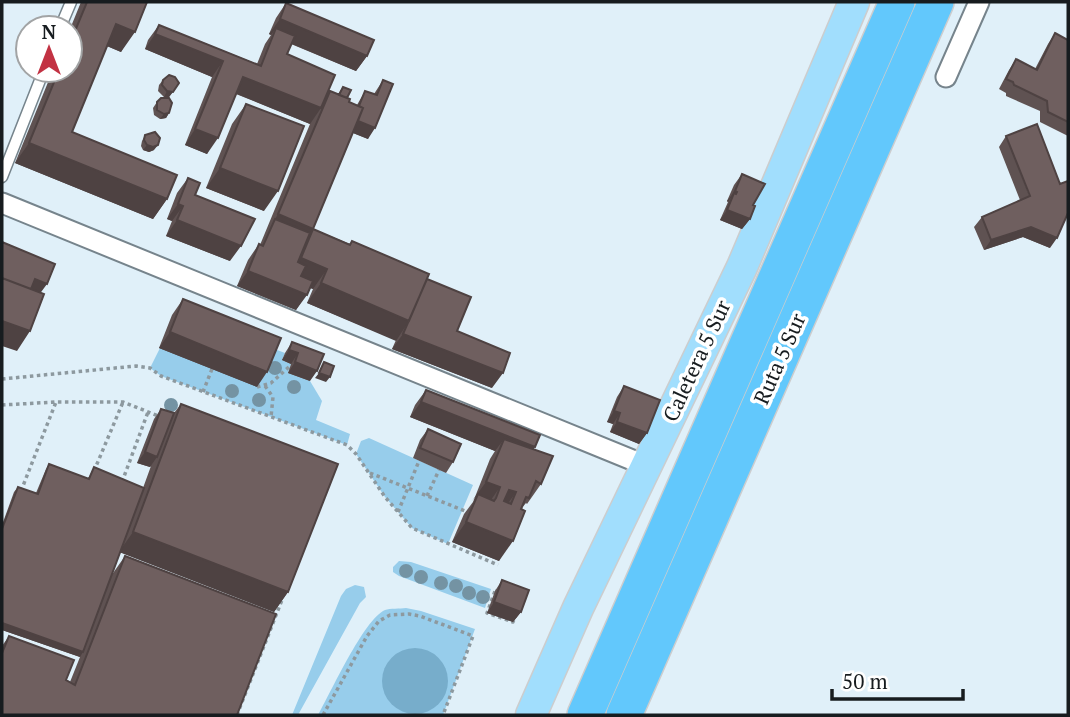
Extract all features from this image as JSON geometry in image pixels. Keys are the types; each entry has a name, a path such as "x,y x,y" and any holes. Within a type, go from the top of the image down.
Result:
{"highway":[{"name":"Ruta 5 Sur","path":"586,715 897,2"},
{"name":"Ruta 5 Sur","path":"624,715 936,2"}],"main road":[{"name":"Caletera 5 Sur","path":"531,715 578,608 742,267 854,2"}],"street":[{"path":"946,78 979,2"},
{"path":"2,203 647,466"}],"lane":[{"path":"2,177 39,84"}],"path":[{"path":"2,379 136,366 150,368 161,376 346,445 356,454 412,528 498,565"},
{"path":"257,387 265,386 290,366"},
{"path":"204,391 212,369"},
{"path":"265,386 273,397 271,417"},
{"path":"20,494 56,402"},
{"path":"93,474 123,402"},
{"path":"2,405 123,402 161,417"},
{"path":"121,485 149,412"},
{"path":"398,512 419,461"},
{"path":"427,496 439,470"},
{"path":"368,472 471,514"},
{"path":"495,591 521,600 513,622 487,613 495,591"},
{"path":"237,715 282,598"},
{"path":"323,715 367,636 379,621 390,615 409,614 473,636 443,715"}],"shaded area":[{"path":"160,348 272,348 285,353 282,360 291,364 288,373 310,381 322,401 316,420 350,434 347,445 161,376 150,368"},
{"path":"369,438 473,485 448,544 412,528 385,497 356,454 361,441"},
{"path":"399,561 411,562 491,589 485,608 399,576 393,572 393,567"},
{"path":"355,585 364,587 366,597 360,603 298,715 292,715 341,596 346,589"},
{"path":"406,608 475,629 443,715 318,715 367,627 385,610"},
{"path":"415,648 428,650 443,663 448,681 446,694 433,709 415,714 402,712 387,699 382,681 384,668 397,653"}],"building":[{"path":"87,2 147,2 135,32 116,24 72,132 177,175 167,199 29,143 53,84 84,84 82,14"},
{"path":"286,3 374,40 367,56 280,19"},
{"path":"159,25 261,66 276,28 295,36 287,54 335,75 321,108 243,77 218,138 195,129 223,61 155,34"},
{"path":"1055,33 1068,40 1068,122 1048,112 1047,101 1006,79 1016,59 1037,70"},
{"path":"169,75 175,77 179,83 173,92 167,91 162,85"},
{"path":"383,80 393,84 375,128 358,121 363,108 359,106 365,91 377,95"},
{"path":"343,87 351,90 347,98 339,95"},
{"path":"330,91 363,108 313,229 278,214"},
{"path":"161,98 169,98 172,103 169,113 164,114 157,110 157,102"},
{"path":"246,104 304,126 278,191 220,168"},
{"path":"1037,124 1060,184 1068,181 1068,213 1057,238 1031,227 991,240 982,217 1030,196 1006,136"},
{"path":"155,132 160,138 158,145 147,145 145,135"},
{"path":"742,174 765,184 753,205 755,206 750,219 727,210 734,193 737,192 735,191"},
{"path":"188,178 200,183 195,195 255,219 241,246 177,220 183,206 178,204"},
{"path":"275,219 310,233 298,262 306,266 301,276 313,281 307,295 248,271 259,244 263,246"},
{"path":"313,229 350,245 352,241 429,274 409,321 321,283 327,269 301,258"},
{"path":"2,242 55,264 47,284 35,279 31,289 2,278"},
{"path":"2,278 44,294 30,331 2,321"},
{"path":"427,279 471,297 457,331 510,353 503,373 403,334"},
{"path":"183,299 281,338 267,372 170,332"},
{"path":"292,342 324,354 317,371 295,362 298,353 289,350"},
{"path":"324,362 334,366 330,377 319,373"},
{"path":"624,386 660,400 647,433 617,422 620,413 614,411"},
{"path":"426,390 540,435 535,447 421,402"},
{"path":"181,404 338,464 288,592 133,532"},
{"path":"161,409 174,413 157,457 145,452"},
{"path":"428,429 461,444 453,462 420,448"},
{"path":"504,439 553,456 541,484 536,481 529,498 526,497 521,509 525,511 513,541 466,522 478,494 494,501 496,498 500,487 486,482","holes":["509,490 516,492 511,504 504,501"]},
{"path":"49,464 89,479 94,467 144,488 83,652 2,623 2,529 18,487 38,494"},
{"path":"125,556 276,614 237,715 2,715 2,653 9,636 74,660 66,680 75,685"},
{"path":"502,580 529,590 521,612 494,602"}]}
